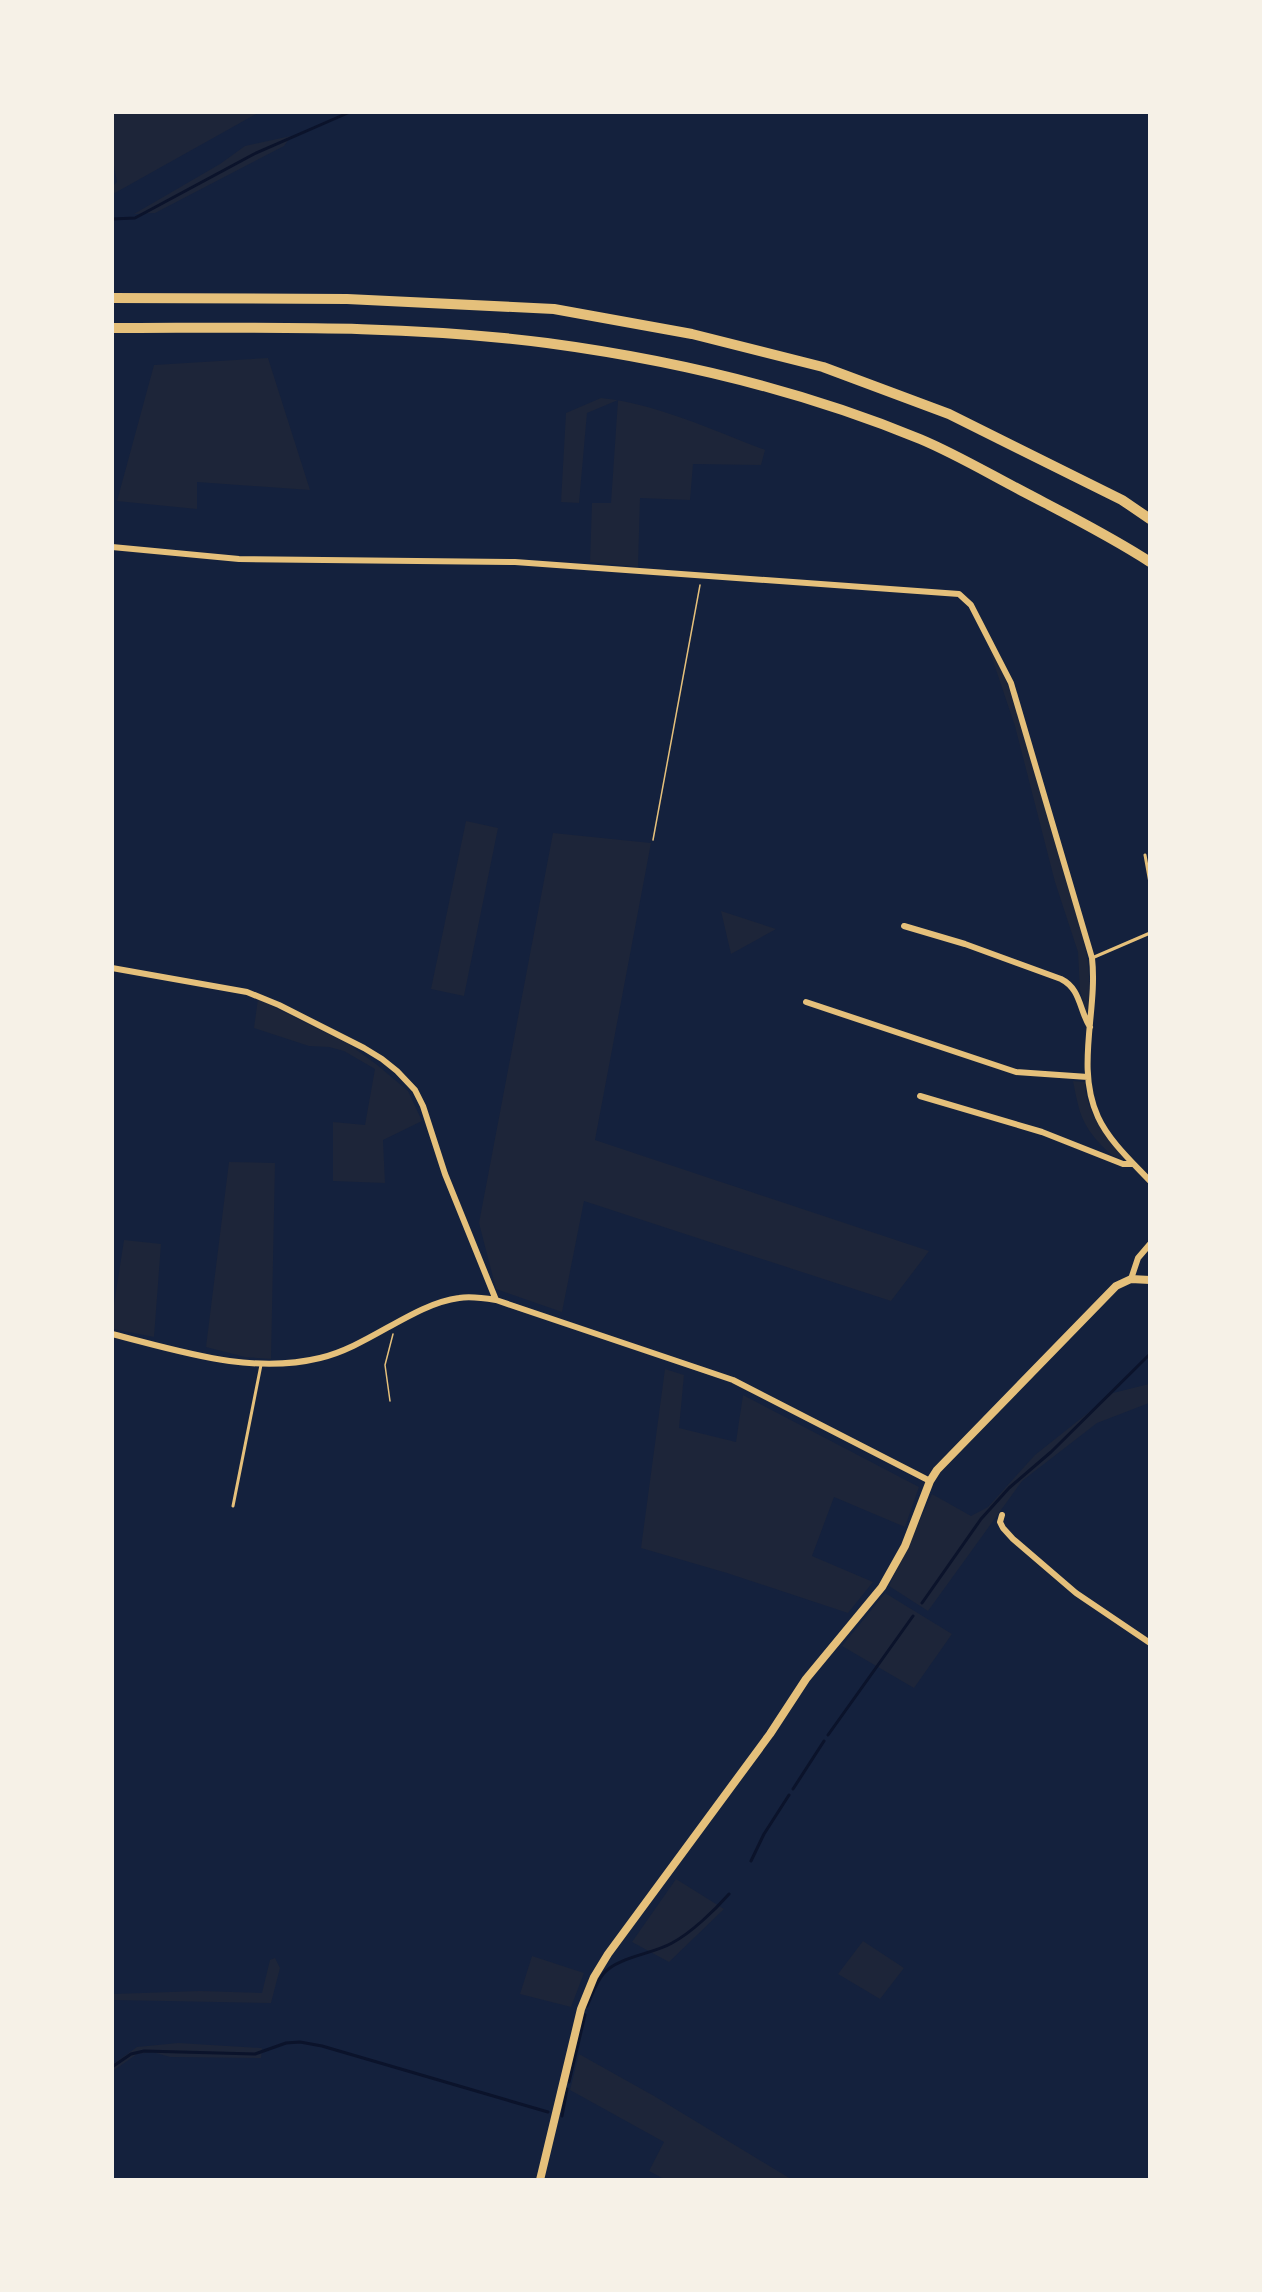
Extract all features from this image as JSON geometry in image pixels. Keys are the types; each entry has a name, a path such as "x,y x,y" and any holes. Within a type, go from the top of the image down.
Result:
{"highway":[{"path":"112,298 347,299 554,309 692,334 823,367 949,414 1122,500 1149,519"},
{"path":"112,327 339,328 428,332 546,343 674,363 811,399 921,439 1111,537 1149,562"}],"street":[{"path":"112,547 239,559 515,562 951,592 965,599 971,605 1011,683 1092,958 1094,970 1088,1077 1090,1094 1099,1119 1149,1181"},
{"path":"904,926 965,944 1061,979 1074,988 1090,1027"},
{"path":"112,968 247,992 279,1005 364,1048 397,1071 415,1090 423,1106 445,1174 496,1300"},
{"path":"806,1002 1016,1072 1088,1077"},
{"path":"920,1096 1042,1132 1123,1164 1133,1164"},
{"path":"1131,1279 1138,1258 1149,1244"},
{"path":"540,2180 581,2009 594,1977 608,1954 770,1734 806,1679 882,1587 905,1546 930,1481 944,1461 1116,1286 1131,1279 1149,1280"},
{"path":"112,1334 192,1354 261,1365 295,1363 322,1358 350,1348 424,1309 456,1298 496,1300 733,1380 930,1481"},
{"path":"1002,1515 1000,1522 1013,1539 1076,1593 1149,1643"}],"lane":[{"path":"1145,855 1149,883"},
{"path":"1092,958 1149,933"},
{"path":"233,1506 261,1365"}],"path":[{"path":"653,840 701,576"},
{"path":"390,1401 385,1365 396,1324"}],"shaded area":[{"path":"113,112 258,113 113,194 113,186 117,182 113,161"},
{"path":"291,136 284,146 155,213 134,214 220,164 245,146"},
{"path":"268,358 310,490 197,482 197,509 117,501 154,365"},
{"path":"601,398 617,400 587,413 579,503 561,502 566,413"},
{"path":"618,400 684,419 765,450 761,465 693,464 690,500 640,498 638,567 590,562 592,503 611,503"},
{"path":"988,646 1010,690 1082,934 1089,977 1088,1020 1080,990 1078,952 1055,882 1015,726"},
{"path":"466,821 498,828 464,996 431,989"},
{"path":"553,833 651,843 595,1140 929,1251 891,1301 584,1201 562,1312 496,1289 479,1223"},
{"path":"721,911 776,929 731,954"},
{"path":"258,999 347,1043 408,1091 422,1121 383,1140 385,1183 333,1181 333,1122 365,1125 375,1069 344,1051 329,1047 309,1046 254,1028"},
{"path":"1073,1081 1085,1082 1093,1113 1124,1159 1116,1157 1101,1145 1084,1122"},
{"path":"229,1162 275,1163 271,1359 245,1357 206,1347"},
{"path":"124,1240 161,1244 154,1337 113,1329 113,1311"},
{"path":"665,1369 684,1375 679,1428 736,1442 743,1395 919,1487 905,1527 834,1497 812,1556 873,1582 848,1613 727,1573 641,1548"},
{"path":"1149,1384 1149,1403 1097,1423 1022,1481 928,1611 889,1586 932,1494 971,1516 988,1507 1035,1455 1113,1393"},
{"path":"885,1593 952,1634 914,1688 842,1646"},
{"path":"676,1879 724,1909 669,1962 632,1942"},
{"path":"863,1941 904,1968 880,1999 838,1974"},
{"path":"532,1956 584,1973 571,2007 520,1994"},
{"path":"275,1958 280,1968 271,2003 113,2000 113,1994 200,1991 262,1993 270,1960"},
{"path":"178,2043 262,2048 261,2058 170,2057 152,2052 137,2054 113,2071 113,2064 137,2047"},
{"path":"579,2054 654,2096 791,2179 664,2179 649,2171 664,2142 570,2090"}],"waterway":[{"path":"112,219 135,218 254,154 350,112"},
{"path":"922,1603 981,1519 1009,1488 1051,1452 1150,1354"},
{"path":"828,1735 913,1616"},
{"path":"793,1789 824,1741"},
{"path":"751,1861 764,1834 789,1795"},
{"path":"587,2006 599,1980 610,1968 679,1939 702,1921 729,1894"},
{"path":"569,2082 585,2015"},
{"path":"112,2067 131,2054 144,2051 255,2054 286,2043 300,2042 322,2046 548,2112"},
{"path":"562,2116 567,2089"}]}
